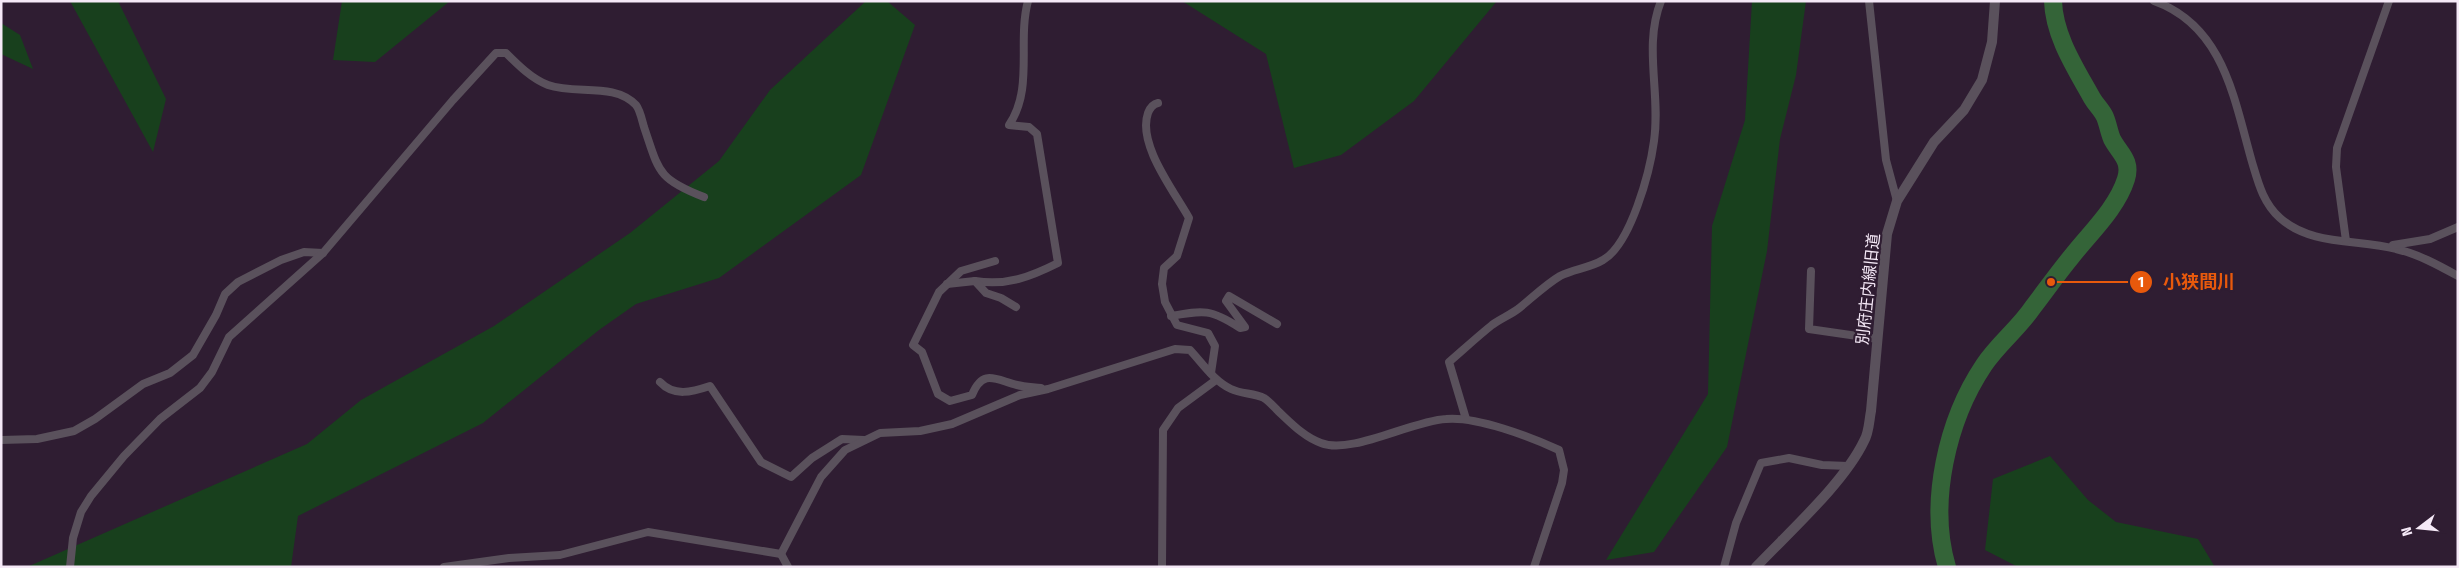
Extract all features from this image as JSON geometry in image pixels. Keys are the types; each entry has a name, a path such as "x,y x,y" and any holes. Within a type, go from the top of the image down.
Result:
{"street":[{"path":"947,284 976,281 995,284 1035,274 1058,263 1037,134 1029,127 1009,125 1019,110 1024,81 1025,13 1028,1"},
{"path":"1466,419 1449,362 1494,324 1561,276 1603,260 1616,248 1625,235 1647,178 1654,139 1656,103 1652,45 1654,18 1660,1"},
{"path":"1868,1 1886,160 1897,201"},
{"name":"別府庄内線旧道","path":"1756,567 1812,508 1848,466 1865,440 1871,411 1888,234 1897,201 1934,142 1964,110 1982,80 1992,42 1996,1"},
{"path":"2154,1 2177,11 2193,23 2217,55 2230,86 2259,186 2274,212 2288,224 2304,233 2322,238 2379,245 2402,245 2430,239 2458,227"},
{"path":"2346,241 2336,167 2337,148 2389,1"},
{"path":"70,567 72,538 81,512 91,496 124,456 160,419 200,388 212,372 229,336 323,253 452,100 496,53 506,53 523,70 547,85 611,92 624,97 637,106 658,166 670,182 704,197"},
{"path":"1158,102 1149,110 1146,119 1146,136 1154,158 1189,218 1177,256 1164,268 1162,284 1165,302 1177,325 1208,333 1215,346 1213,377 1178,408 1163,430 1162,567"},
{"path":"2379,245 2407,252 2458,276"},
{"path":"1,440 37,439 74,432 143,384 170,373 193,355 216,315 224,294 238,282 281,260 304,252 323,253"},
{"path":"995,261 961,271 938,292 913,345 922,352 938,394 950,401 972,395 976,386 987,378 996,378 1016,385 1048,390"},
{"path":"1811,271 1809,329 1878,339"},
{"path":"976,281 986,293 1001,298 1016,307"},
{"path":"1171,316 1204,311 1224,318 1240,328 1245,327 1226,301 1229,296 1276,324"},
{"path":"781,554 821,477 845,450 880,433 920,431 952,424 1020,395 1048,390 1175,350 1190,350 1213,377 1232,389 1265,398 1297,428 1321,443 1339,446 1361,442 1405,427 1446,419 1466,419 1536,439 1559,450 1564,470 1562,483 1534,567"},
{"path":"660,382 668,390 690,393 710,386 761,462 791,477 812,458 842,438 866,440"},
{"path":"1724,567 1736,522 1761,463 1789,458 1822,465 1848,466"},
{"path":"444,567 509,558 560,555 648,532 781,554"},
{"path":"781,554 788,567"},
{"path":"509,558 513,567"}],"green space":[{"path":"70,1 118,1 166,99 153,152"},
{"path":"342,1 450,1 375,62 333,60"},
{"path":"866,1 887,1 915,25 861,175 719,278 636,304 599,330 483,423 298,516 291,567 27,567 307,444 361,400 494,326 630,233 719,161 770,90"},
{"path":"1182,1 1497,1 1414,101 1341,155 1294,168 1266,54"},
{"path":"1752,1 1806,1 1796,75 1780,139 1767,251 1727,447 1654,552 1606,560 1708,394 1712,226 1745,120"},
{"path":"1,23 20,35 33,69 1,54"},
{"path":"2050,456 2088,500 2116,522 2198,539 2215,567 2018,567 1985,550 1993,479"}],"waterway":[{"path":"1947,567 1942,542 1940,516 1941,489 1951,436 1971,387 1990,357 2027,315 2110,210 2126,179 2127,167 2124,157 2112,139 2104,114 2092,98 2067,52 2057,27 2053,1"}],"place":[{"name":"小狭間川","path":"2051,282"}]}
